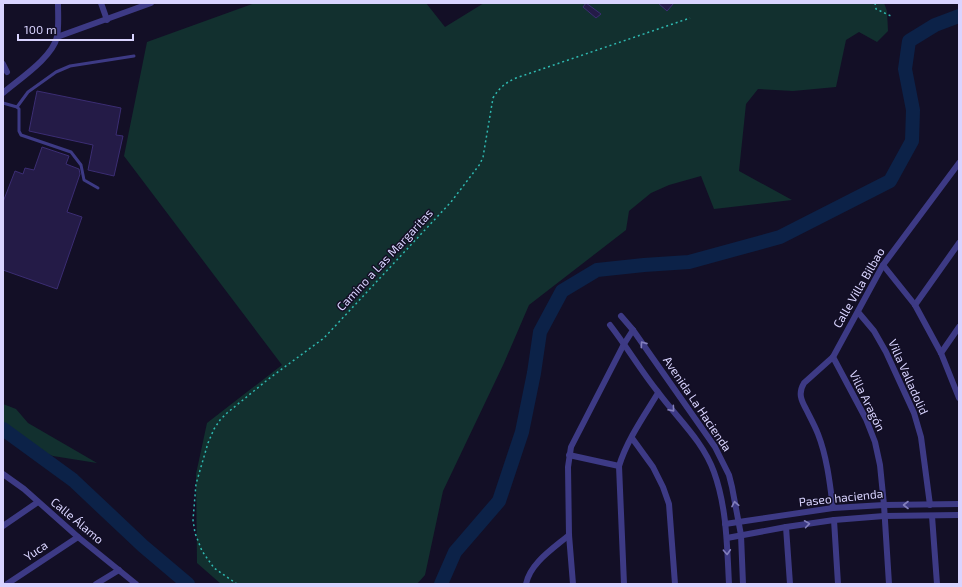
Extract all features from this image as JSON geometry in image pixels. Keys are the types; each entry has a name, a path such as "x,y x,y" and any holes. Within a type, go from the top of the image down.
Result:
{"street":[{"path":"3,93 43,59 53,48 57,36 58,3"},
{"path":"101,3 107,20"},
{"path":"57,36 107,20 152,3"},
{"path":"3,64 7,72"},
{"name":"Calle Villa Bilbao","path":"833,508 829,478 822,446 818,434 802,402 800,393 804,383 832,357 884,264 959,163"},
{"path":"915,305 959,243"},
{"path":"884,264 915,305 941,353 959,398"},
{"name":"Villa Valladolid","path":"858,312 874,331 886,352 914,413 921,437 930,505"},
{"name":"Avenida La Hacienda","path":"621,316 633,330 723,460 729,475 741,535 743,584"},
{"name":"Avenida La Hacienda","path":"610,325 658,393 685,424 702,449 713,470 719,488 727,538 729,584"},
{"path":"941,353 959,327"},
{"path":"573,584 569,535 570,447 624,344 633,330"},
{"name":"Villa Aragón","path":"832,357 866,419 880,465 889,584"},
{"path":"624,584 619,466 622,456 658,393"},
{"path":"632,438 653,467 663,487 669,504 675,584"},
{"path":"569,455 619,466"},
{"name":"Calle Álamo","path":"3,474 24,489 78,537 136,584"},
{"path":"3,526 38,502"},
{"name":"Paseo hacienda","path":"725,524 833,508 884,505 959,504"},
{"name":"Paseo hacienda","path":"727,538 834,520 884,516 959,516"},
{"path":"932,516 937,584"},
{"path":"834,520 838,584"},
{"path":"786,527 790,584"},
{"path":"526,584 530,571 539,561 569,535"},
{"name":"Yuca","path":"6,584 78,537"},
{"path":"96,584 119,570"}],"lane":[{"path":"18,106 28,92 56,72 70,66 134,56"},
{"path":"3,103 18,106"},
{"path":"18,106 20,110 19,131 21,135 71,152 81,165 84,180 98,188"}],"path":[{"path":"875,3 876,9 893,17"},
{"name":"Camino a Las Margaritas","path":"237,584 214,568 206,559 195,533 193,520 196,484 208,443 220,420 271,377 324,338 451,202 480,164 493,98 497,90 516,78 690,18"}],"green space":[{"path":"255,3 426,3 445,27 484,3 884,3 887,11 888,31 877,42 859,32 846,40 836,87 793,91 758,89 746,104 739,171 792,200 714,209 701,176 669,185 651,193 629,211 626,230 529,305 504,363 443,491 425,575 417,584 221,584 197,563 196,474 207,423 282,365 124,156 147,42"},
{"path":"3,404 16,409 28,423 97,463 53,456 3,436"}],"building":[{"path":"586,3 601,14 596,18 583,7"},
{"path":"658,3 674,3 667,11"},
{"path":"37,91 121,108 116,135 123,136 114,176 88,170 93,145 29,131"},
{"path":"42,147 69,156 66,164 79,169 80,174 67,212 82,217 57,289 3,270 3,202 15,171 23,174 25,168 34,170"}],"waterway":[{"path":"441,584 455,552 499,501 522,432 534,373 540,332 562,291 597,270 689,262 780,237 890,181 912,141 913,110 905,69 909,41 935,25 959,16"},
{"path":"3,429 73,480 143,546 188,584"}]}
